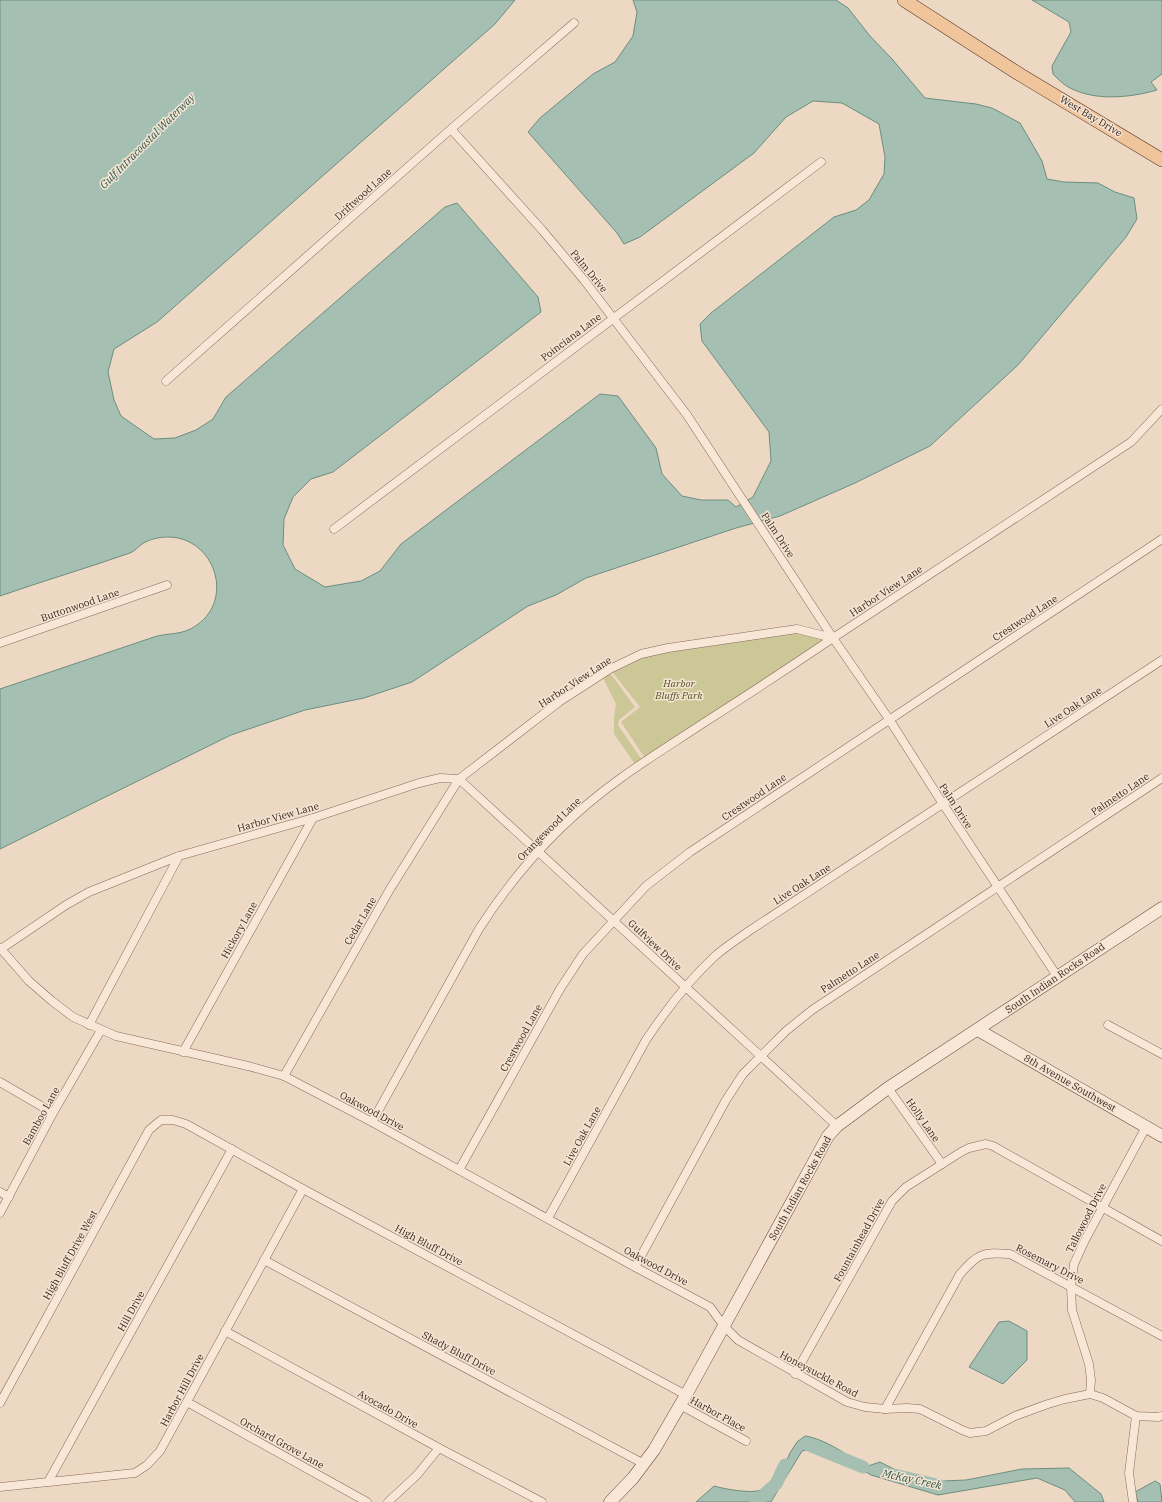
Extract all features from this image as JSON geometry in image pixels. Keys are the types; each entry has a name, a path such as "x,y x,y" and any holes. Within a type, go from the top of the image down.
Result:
{"main road":[{"name":"West Bay Drive","path":"904,0 1019,74 1162,160"}],"street":[{"name":"Driftwood Lane","path":"166,381 451,129 574,23"},
{"name":"Palm Drive","path":"451,129 584,280 687,415 833,638 889,719 997,888 1057,976"},
{"name":"Poinciana Lane","path":"334,529 821,162"},
{"name":"Harbor View Lane","path":"0,948 66,905 89,892 179,856 313,818 419,783 440,778 459,779 559,702 610,668 641,654 668,648 797,629 833,638 1130,442 1162,408"},
{"name":"Crestwood Lane","path":"459,1170 560,989 583,954 646,886 690,852 1162,539"},
{"name":"Buttonwood Lane","path":"0,644 167,585"},
{"name":"Orangewood Lane","path":"372,1122 483,924 511,884 539,852 571,819 621,778 833,638"},
{"name":"Live Oak Lane","path":"548,1218 646,1040 663,1014 685,986 715,956 749,931 1162,660"},
{"name":"Palmetto Lane","path":"635,1267 726,1100 743,1074 786,1031 812,1010 1162,778"},
{"name":"Gulfview Drive","path":"459,779 837,1126"},
{"name":"Cedar Lane","path":"284,1076 390,889 459,779"},
{"name":"Hickory Lane","path":"183,1052 313,818"},
{"path":"89,1025 179,856"},
{"name":"South Indian Rocks Road","path":"610,1502 633,1478 654,1450 828,1136 837,1126 888,1088 1162,908"},
{"name":"Oakwood Drive","path":"0,948 29,981 73,1017 116,1036 248,1066 284,1076 372,1122 710,1307 724,1326"},
{"path":"1108,1025 1162,1054"},
{"name":"Bamboo Lane","path":"0,1213 53,1113 101,1030"},
{"name":"8th Avenue Southwest","path":"978,1030 1162,1136"},
{"path":"0,1082 53,1113"},
{"name":"Holly Lane","path":"888,1088 942,1164"},
{"name":"High Bluff Drive","path":"161,1120 173,1120 186,1124 683,1400"},
{"name":"High Bluff Drive West","path":"0,1403 149,1130 161,1120"},
{"name":"Tallowood Drive","path":"1090,1394 1091,1380 1089,1364 1072,1310 1071,1286 1074,1264 1102,1207 1146,1127"},
{"name":"Fountainhead Drive","path":"796,1374 892,1201 906,1187 969,1148 986,1144 994,1146 1162,1241"},
{"name":"Hill Drive","path":"48,1482 232,1149"},
{"name":"Harbor Hill Drive","path":"0,1487 135,1473 147,1466 160,1452 303,1189"},
{"path":"0,1192 9,1197"},
{"name":"Rosemary Drive","path":"885,1409 960,1274 970,1262 988,1252 1010,1254 1162,1336"},
{"name":"Shady Bluff Drive","path":"264,1260 644,1464"},
{"name":"Honeysuckle Road","path":"724,1326 738,1340 846,1402 864,1407 885,1409 907,1408 920,1410 970,1433 986,1431 1015,1416 1048,1404 1090,1394"},
{"name":"Avocado Drive","path":"225,1331 439,1448 542,1502"},
{"path":"1090,1394 1103,1398 1136,1416 1158,1418 1162,1416"},
{"name":"Harbor Place","path":"683,1400 746,1441"},
{"name":"Orchard Grove Lane","path":"187,1402 367,1502"},
{"path":"1134,1502 1129,1473 1136,1416"},
{"path":"388,1502 417,1475 439,1448"}],"green space":[{"name":"Harbor Bluffs Park","path":"797,629 833,638 647,761 621,722 640,707 610,669 641,654"},
{"path":"610,673 635,707 619,720 618,725 642,760 635,764 614,734 616,704 603,678"}],"water":[{"name":"Gulf Intracoastal Waterway","path":"0,0 515,0 495,24 157,322 114,349 108,372 114,400 121,416 154,439 175,438 196,430 213,419 226,397 445,207 457,203 538,297 541,312 333,472 311,479 293,497 284,519 283,545 295,569 325,587 361,581 380,571 401,544 600,394 618,396 656,448 662,474 682,496 701,500 728,500 736,507 753,497 771,461 769,432 702,341 700,324 711,313 834,217 856,210 869,200 884,174 885,157 879,124 842,103 813,101 786,117 754,153 640,237 624,244 617,233 528,132 540,118 593,74 615,62 633,36 637,12 633,0 836,0 848,8 870,36 925,98 976,104 992,108 1020,123 1042,161 1047,179 1064,182 1098,183 1115,192 1134,198 1137,219 1126,237 1018,365 930,446 855,483 780,516 736,528 586,578 556,595 528,606 412,682 364,698 305,710 231,735 0,849 0,689 154,637 186,631 197,625 209,614 215,600 217,586 214,571 208,558 198,547 185,540 165,537 148,541 130,553 0,596"},
{"path":"1032,0 1162,0 1162,74 1151,82 1157,90 1134,95 1110,97 1086,94 1065,85 1053,74 1052,66 1071,32 1069,22"},
{"path":"1009,1321 1027,1331 1027,1360 1003,1384 969,1367 999,1322"},
{"path":"805,1436 812,1437 828,1444 865,1467 880,1462 919,1482 966,1480 1022,1469 1069,1468 1101,1494 1104,1502 1075,1502 1065,1490 1037,1478 938,1495 871,1475 837,1455 815,1448 802,1451 783,1482 778,1480 790,1453 797,1442"},
{"path":"1155,1481 1160,1484 1162,1502 1138,1502 1135,1492"},
{"path":"771,1482 781,1485 771,1502 696,1502 714,1486 738,1491 757,1491 761,1490"}],"waterway":[{"name":"McKay Creek","path":"809,1445 863,1467"},
{"name":"McKay Creek","path":"756,1502 776,1484 785,1465"},
{"name":"McKay Creek","path":"894,1475 941,1486"}]}
